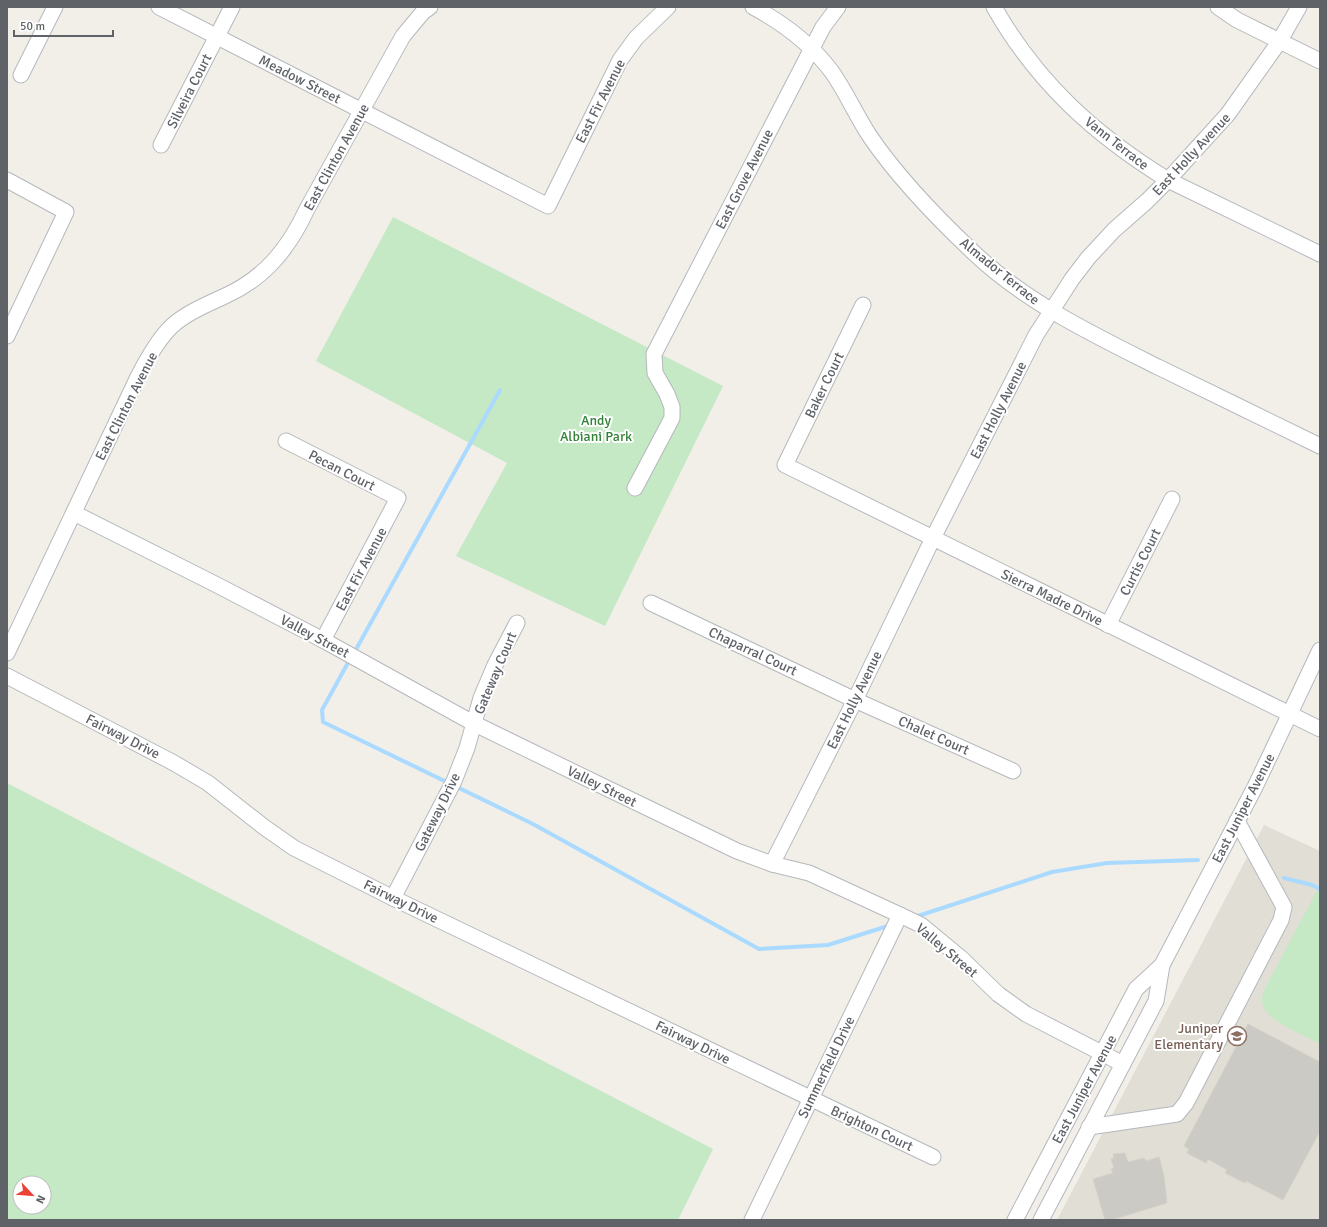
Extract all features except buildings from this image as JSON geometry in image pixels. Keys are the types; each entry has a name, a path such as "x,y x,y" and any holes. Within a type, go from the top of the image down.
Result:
{"street":[{"path":"21,75 56,7"},
{"name":"Meadow Street","path":"159,7 548,206"},
{"name":"Silveira Court","path":"161,145 232,7"},
{"name":"East Clinton Avenue","path":"7,653 140,374 154,350 172,326 202,306 226,296 248,284 273,263 299,226 361,110 403,36 423,12 430,7"},
{"name":"East Fir Avenue","path":"548,206 620,60 636,38 668,7"},
{"name":"Almador Terrace","path":"753,7 782,24 812,49 831,72 869,135 906,183 932,212 973,253 999,274 1025,294 1051,311 1088,332 1320,446"},
{"name":"East Grove Avenue","path":"635,488 672,418 672,407 667,394 655,373 654,354 823,27 838,7"},
{"name":"Vann Terrace","path":"994,7 1027,58 1060,97 1111,141 1168,180 1320,254"},
{"path":"1218,7 1237,20 1320,62"},
{"name":"East Holly Avenue","path":"772,864 855,700 932,538 1036,335 1088,258 1114,230 1168,180 1228,114 1279,42 1299,7"},
{"path":"7,180 66,212 7,336"},
{"name":"Baker Court","path":"785,464 864,305"},
{"name":"Pecan Court","path":"286,441 398,498"},
{"name":"Sierra Madre Drive","path":"785,464 1320,729"},
{"name":"East Fir Avenue","path":"323,640 398,498"},
{"name":"Curtis Court","path":"1108,625 1172,499"},
{"name":"Valley Street","path":"74,512 217,584 323,640 473,723 737,851 772,864 809,873 921,925 961,958 998,994 1026,1014 1123,1064"},
{"name":"Chaparral Court","path":"651,603 855,700"},
{"name":"Gateway Court","path":"473,723 494,665 517,623"},
{"name":"East Juniper Avenue","path":"1041,1220 1156,1001 1162,965 1237,822 1320,650"},
{"name":"Fairway Drive","path":"7,676 174,762 208,783 264,827 294,848 393,898 811,1099"},
{"name":"Chalet Court","path":"855,700 1013,771"},
{"name":"Gateway Drive","path":"393,898 454,782 467,748 473,723"},
{"path":"1090,1127 1177,1114 1186,1103 1281,920 1284,907 1237,822"},
{"name":"Summerfield Drive","path":"752,1220 900,915"},
{"name":"East Juniper Avenue","path":"1015,1220 1136,989 1162,965"},
{"name":"Brighton Court","path":"811,1099 933,1157"}],"shaded area":[{"name":"Juniper Elementary","path":"1264,825 1320,851 1320,1220 1057,1220"}],"green space":[{"name":"Andy Albiani Park","path":"393,217 723,386 605,626 456,556 507,463 316,361"},
{"path":"7,783 713,1149 678,1220 7,1220"},
{"path":"1320,885 1320,1044 1273,1018 1264,1008 1262,999 1264,990"}],"waterway":[{"path":"354,653 500,390"},
{"path":"350,659 322,710 323,722 533,824 759,949 828,945 891,925"},
{"path":"915,917 1052,872 1107,863 1198,860"},
{"path":"1284,878 1312,885 1320,889"}],"place":[{"name":"Juniper Elementary","path":"1237,1036"}]}
